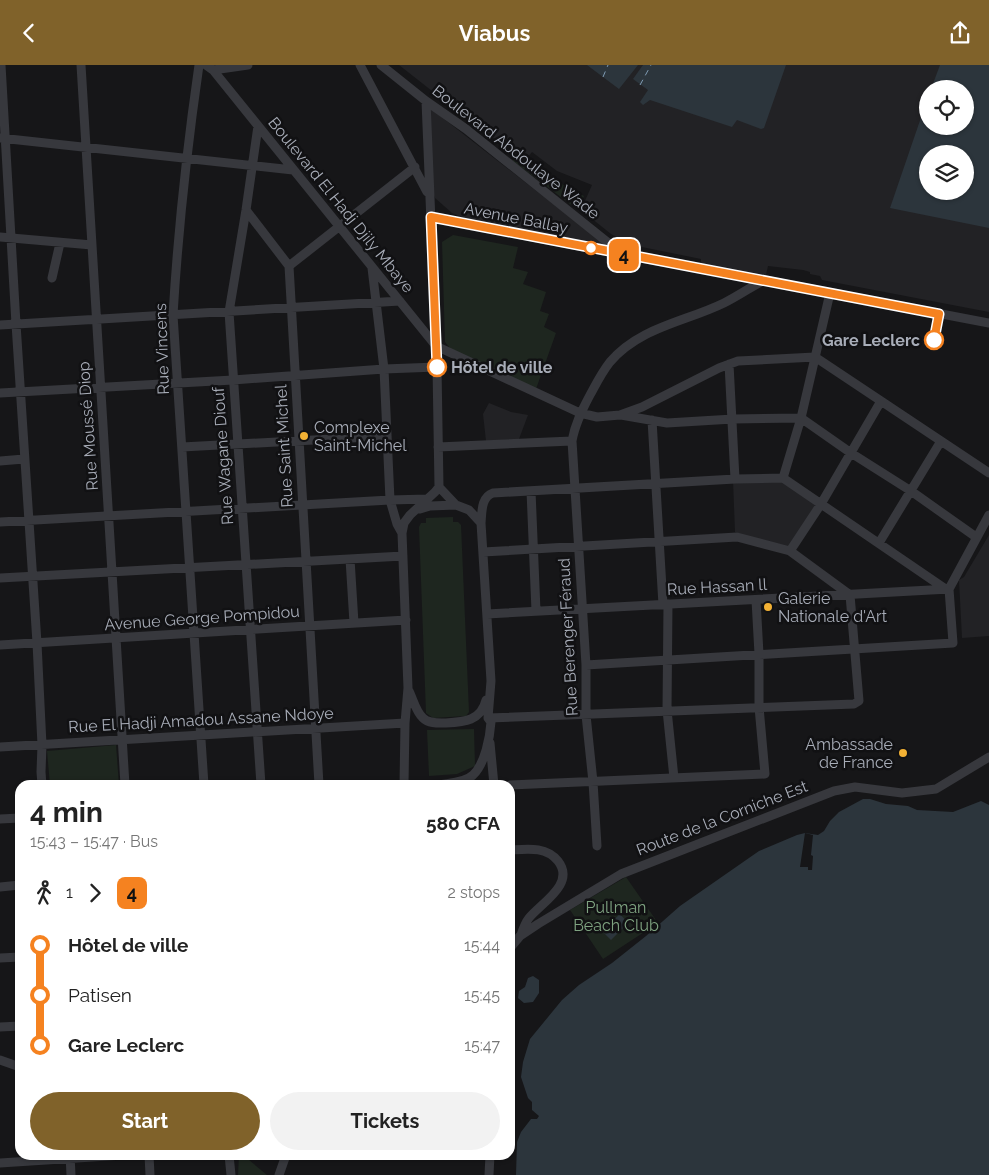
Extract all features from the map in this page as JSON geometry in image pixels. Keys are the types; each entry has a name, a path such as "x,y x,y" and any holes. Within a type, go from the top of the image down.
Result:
{"street":[{"path":"1,65 2,138 37,643 42,745 42,780"},
{"name":"Rue Moussé Diop","path":"81,65 125,780"},
{"name":"Rue Vincens","path":"199,65 186,158 177,248 173,315 204,780"},
{"path":"209,67 248,65"},
{"path":"360,65 429,196"},
{"name":"Boulevard Abdoulaye Wade","path":"381,65 426,101 471,133 624,255 989,323"},
{"name":"Boulevard El Hadj Djily Mbaye","path":"209,67 436,346 580,413 596,417 620,415 642,407 738,361 815,357"},
{"path":"426,101 437,367 439,487 456,505"},
{"name":"Rue Wagane Diouf","path":"258,126 246,211 228,311 261,780"},
{"path":"2,138 293,170"},
{"path":"246,211 289,266 415,167"},
{"name":"Avenue Ballay","path":"431,217 624,255"},
{"path":"0,237 92,245"},
{"path":"52,278 60,243"},
{"name":"Rue Saint Michel","path":"289,266 319,780"},
{"path":"372,267 384,369 390,500 397,524 402,533"},
{"name":"Rue Berenger Féraud","path":"597,846 586,715 586,665 572,441 574,427 601,375 610,362 624,349 640,337 657,328 724,303 764,280"},
{"path":"783,478 801,418 830,293"},
{"path":"0,325 400,301"},
{"path":"815,357 989,473"},
{"path":"729,365 735,479"},
{"path":"0,393 437,367"},
{"path":"790,551 821,504 881,401"},
{"path":"620,415 667,423 732,419 801,418 976,537"},
{"path":"652,420 668,659 667,710 674,778"},
{"path":"182,447 387,436"},
{"path":"438,447 572,441"},
{"path":"879,543 941,441"},
{"path":"0,461 24,459"},
{"path":"464,780 473,775 480,765 489,737 491,722 488,719 490,681 481,523 486,495 493,493 735,479 783,478 948,590"},
{"path":"404,780 405,723 408,688 402,533 405,520 439,487"},
{"path":"531,491 536,611"},
{"path":"0,522 427,499"},
{"path":"415,511 430,505 456,505 468,510 481,523"},
{"path":"586,665 953,643 948,590 989,515"},
{"path":"483,552 737,537 790,551 850,595 859,701 855,703 488,719"},
{"path":"0,578 403,556"},
{"path":"350,559 354,623"},
{"name":"Rue Hassan ll","path":"487,614 948,590"},
{"path":"515,785 765,774 759,707 756,600"},
{"name":"Avenue George Pompidou","path":"0,645 406,620"},
{"path":"408,688 423,719 439,723 462,723 473,719 483,710 490,681"},
{"name":"Rue El Hadji Amadou Assane Ndoye","path":"0,747 405,723"},
{"path":"489,737 493,780"},
{"name":"Route de la Corniche Est","path":"515,942 520,936 538,924 621,874 834,791 854,787 902,793 931,790 948,783 989,757"},
{"path":"0,819 15,818"},
{"path":"515,850 533,849 543,851 556,860 562,872 562,878 557,890 529,917 520,936"},
{"path":"0,887 15,886"},
{"path":"0,958 15,957"},
{"path":"0,1027 15,1026"},
{"path":"0,1060 15,1065"},
{"path":"0,1163 35,1160"},
{"path":"70,1160 71,1175"},
{"path":"149,1160 150,1175"},
{"path":"230,1160 231,1175"},
{"path":"279,1175 284,1160"},
{"path":"489,1175 490,1160"}],"shaded area":[{"path":"399,65 989,65 989,312 822,280 820,276 803,270 768,266 766,275 701,263 701,259 632,245 611,234 581,210 592,185 557,171 532,152 528,157 488,135"},
{"path":"587,65 638,65 619,89"},
{"path":"643,65 786,65 764,128 761,129 737,120 732,127 650,100 643,105 640,102 648,90 633,79"},
{"path":"940,65 989,65 989,228 890,208 919,123 919,135 974,135 974,80 934,80"},
{"path":"430,108 612,250 461,217 452,213 435,198 433,192"},
{"path":"489,403 511,412 528,415 519,439 486,441 483,414"},
{"path":"733,480 782,482 820,507 792,550 735,532"},
{"path":"989,535 989,636 962,638 959,580 964,577"},
{"path":"863,799 908,806 917,810 953,812 981,801 989,805 989,1175 516,1175 517,1142 521,1132 531,1119 537,1119 539,1116 532,1110 532,1102 528,1098 521,1077 523,1062 530,1039 562,1000 579,985 612,963 646,936 680,906 759,851 797,835 805,833 818,835 824,831 839,812"},
{"path":"620,914 628,923 611,940 600,929 603,926 605,928"},
{"path":"533,976 539,980 539,993 533,1002 524,1003 518,998 519,991 525,987 528,978"}],"green space":[{"path":"514,158 584,196 578,210 513,161"},
{"path":"453,235 518,247 513,268 528,272 523,284 546,292 540,311 549,314 544,327 556,333 536,389 454,353 445,342 442,242"},
{"path":"453,517 453,522 458,522 461,525 469,712 466,716 433,718 426,713 419,527 421,523 426,523 426,518"},
{"path":"474,729 475,766 457,774 429,776 427,730"},
{"path":"116,745 119,780 50,780 47,751"},
{"name":"Pullman Beach Club","path":"626,877 658,923 603,959 570,910"},
{"path":"239,1160 249,1160 267,1175 238,1175"}],"pier":[{"path":"805,833 813,835 812,870 808,870 808,867 800,867"}],"ferry route":[{"path":"603,77 608,65"},
{"path":"640,85 651,65"}],"bus line":[{"name":"4","path":"437,367 431,217 939,314 934,340"}],"place":[{"name":"Gare Leclerc","path":"934,340"},
{"name":"Hôtel de ville","path":"437,367"},
{"name":"Complexe Saint-Michel","path":"304,436"},
{"name":"Galerie Nationale d'Art","path":"768,607"},
{"name":"Ambassade de France","path":"903,753"}]}
